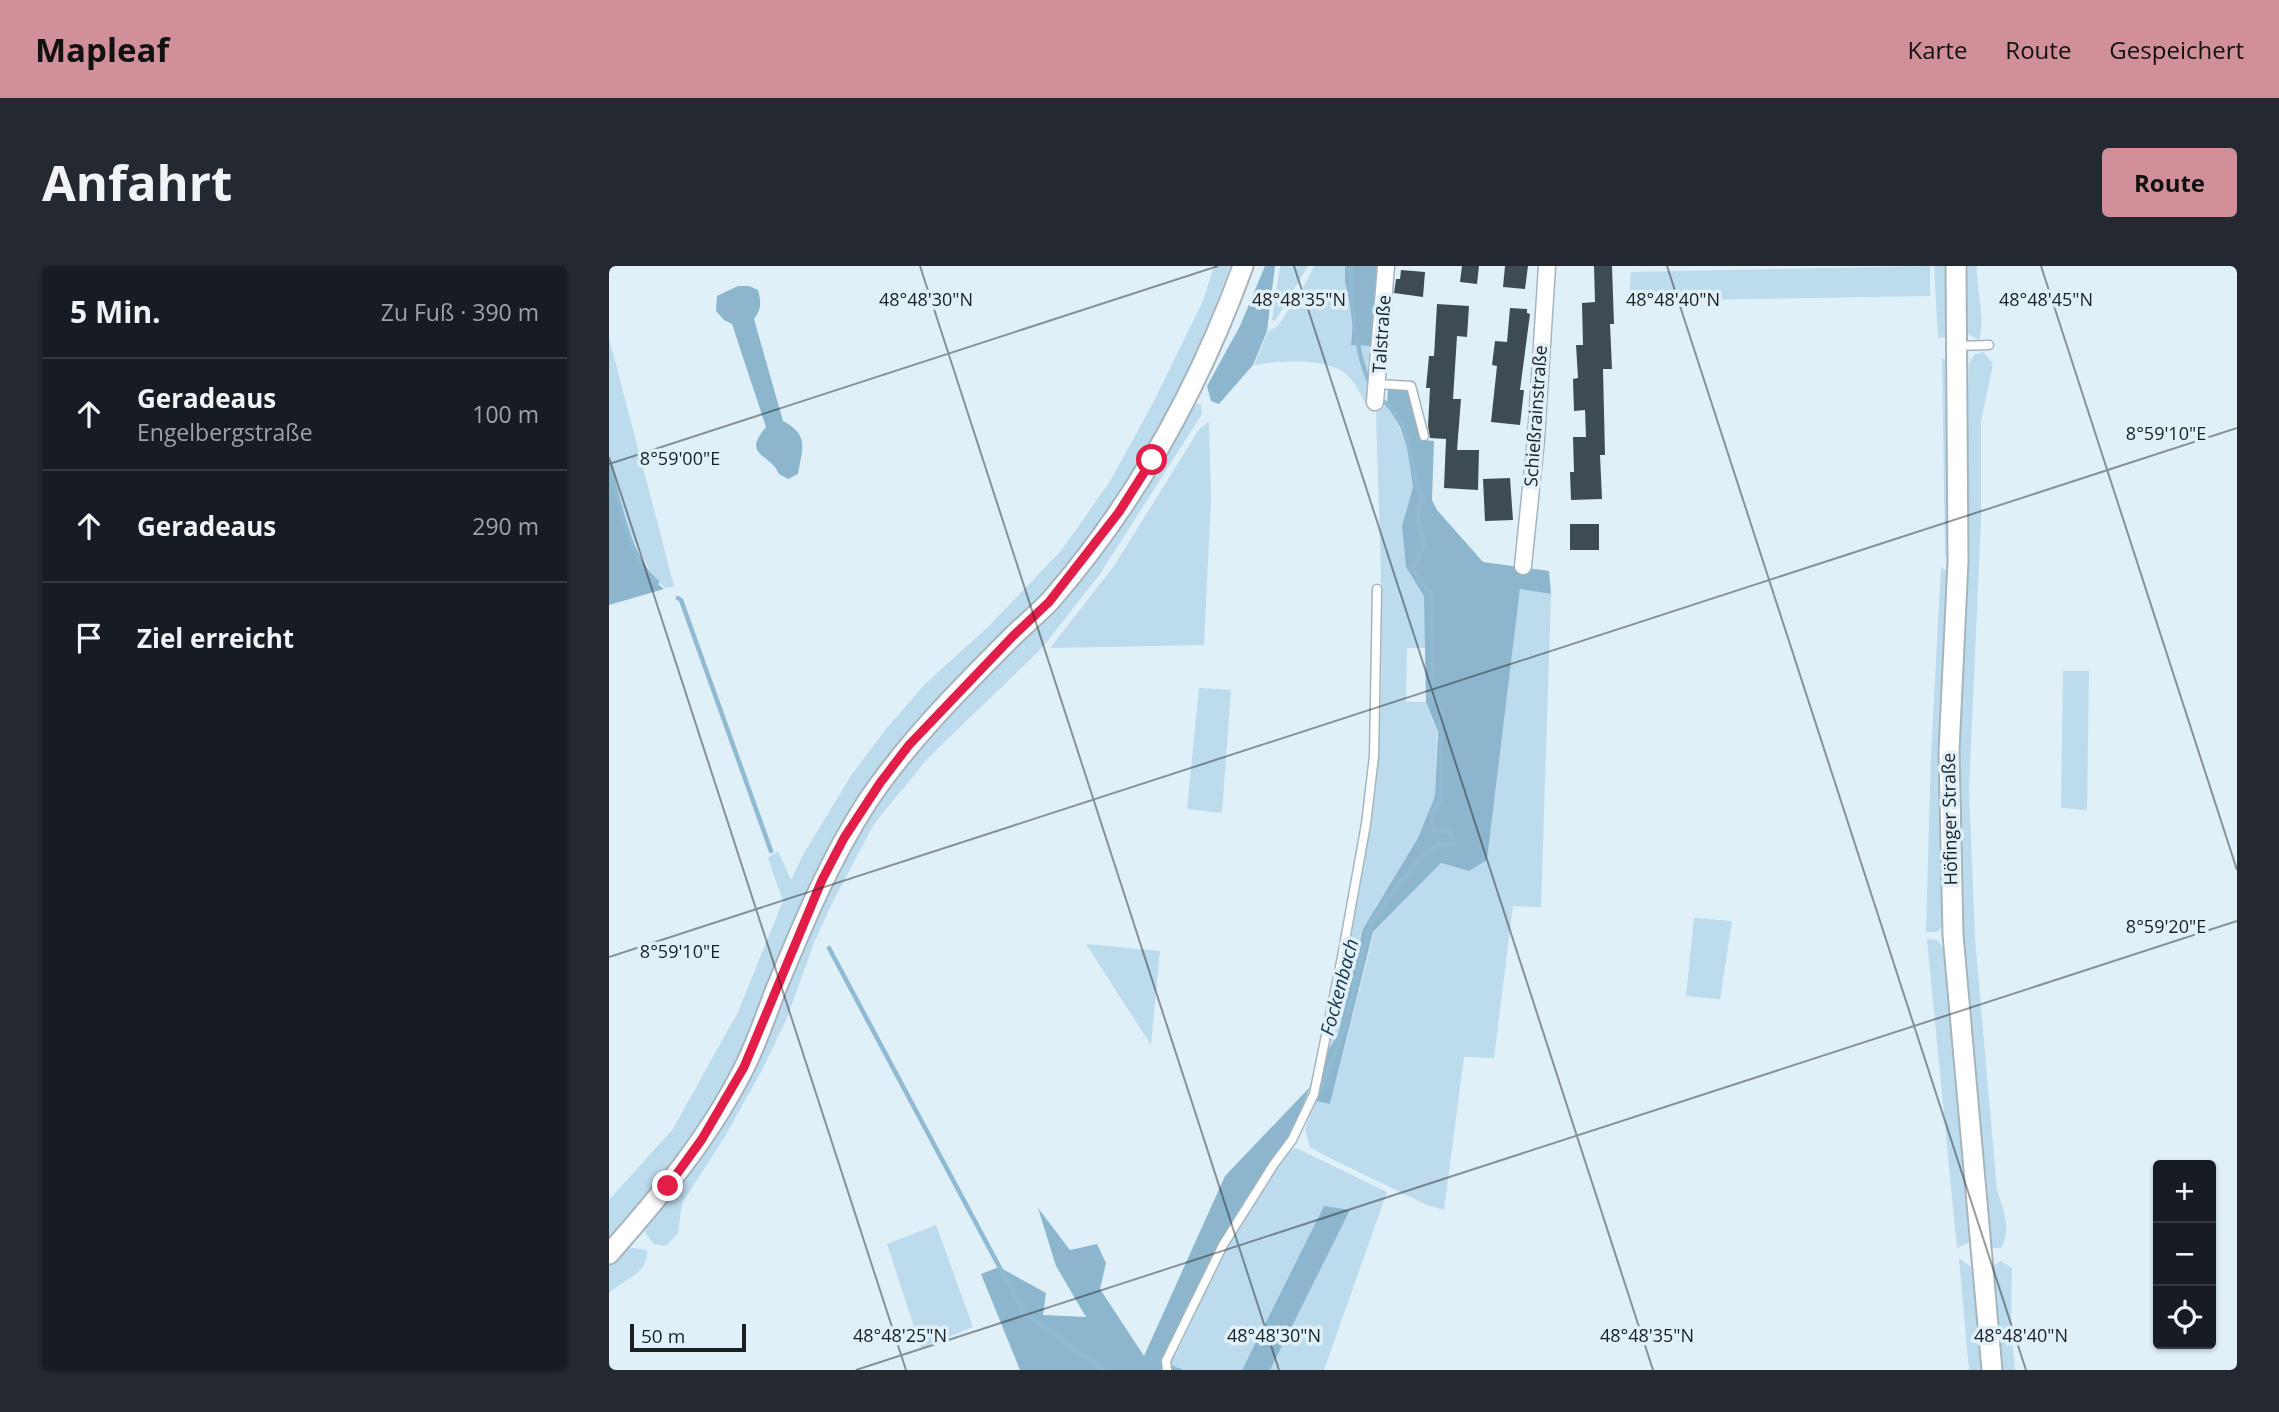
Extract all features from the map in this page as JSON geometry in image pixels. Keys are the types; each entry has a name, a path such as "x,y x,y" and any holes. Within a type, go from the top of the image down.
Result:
{"street":[{"path":"609,1254 668,1186 695,1149 744,1067 822,880 851,827 880,783 909,745 1049,602 1084,559 1152,460 1194,384 1222,325 1243,266"},
{"name":"Talstraße","path":"1375,402 1386,266"},
{"name":"Schießrainstraße","path":"1523,566 1536,439 1547,266"},
{"name":"Höfinger Straße","path":"1957,266 1958,561 1949,751 1951,881 1953,935 1991,1370"}],"lane":[{"path":"1958,346 1989,345"},
{"path":"1378,384 1411,387 1424,436"},
{"path":"1167,1370 1166,1361 1223,1245 1291,1140 1314,1094 1366,824 1374,756 1377,589"}],"shaded area":[{"path":"1214,266 1230,266 1213,312 1172,402 1124,487 1097,527 1035,604 924,716 883,764 865,790 811,885 748,1037 727,1080 681,1152 609,1241 609,1200 673,1129 738,1012 783,901 768,858 778,851 791,880 852,774 886,729 925,684 988,627 1060,552 1109,483 1152,405 1203,301"},
{"path":"1265,266 1275,266 1267,331 1253,365 1219,404 1211,401 1207,386 1240,326"},
{"path":"1280,266 1308,266 1275,321 1272,320"},
{"path":"1314,266 1345,266 1345,282 1353,319 1351,345 1372,346 1368,408 1353,382 1339,369 1303,362 1254,365 1268,331 1278,326"},
{"path":"1345,266 1377,266 1372,346 1351,345 1353,319 1345,282"},
{"path":"1930,266 1930,296 1629,301 1631,272"},
{"path":"1934,266 1945,266 1947,337 1938,338"},
{"path":"1965,266 1977,266 1981,314 1979,340 1968,334"},
{"path":"738,286 749,286 758,290 760,305 754,319 783,421 792,426 801,437 798,474 788,479 779,474 757,449 759,436 766,427 732,324 716,311 717,296"},
{"path":"609,338 674,586 666,588 654,578 629,532 609,455"},
{"path":"1984,352 1993,364 1981,421 1981,519 1969,789 1975,939 1997,1190 2006,1226 2001,1248 1992,1248 1988,1242 1961,940 1956,765 1969,363 1975,354"},
{"path":"1942,358 1948,361 1950,551 1945,555"},
{"path":"1388,385 1411,388 1424,440 1434,441 1432,500 1437,510 1483,562 1549,571 1551,594 1520,589 1487,860 1469,871 1441,863 1373,932 1330,1104 1316,1101 1325,1055 1338,1035 1363,929 1418,838 1435,796 1438,732 1426,702 1424,596 1406,567 1402,526 1413,487 1407,448 1400,427 1387,406"},
{"path":"1196,403 1201,405 1202,414 1100,574 1042,648 928,758 874,824 833,901 814,943 787,1018 762,1070 724,1138 682,1203 678,1233 666,1246 654,1244 645,1233 646,1226 709,1143 826,892 884,787 945,718 1030,633 1089,568 1159,464"},
{"path":"1378,406 1387,406 1399,427 1407,448 1413,487 1402,526 1406,567 1424,596 1426,648 1407,648 1406,702 1426,702 1437,732 1435,796 1418,838 1363,929 1338,1035 1325,1055 1349,943 1375,793 1382,628 1376,414"},
{"path":"1209,422 1211,499 1204,645 1050,648 1114,566 1200,428"},
{"path":"609,466 621,516 633,549 651,577 664,589 609,605"},
{"path":"1941,567 1948,572 1944,925 1937,932 1926,932 1931,755"},
{"path":"1520,589 1551,594 1541,907 1513,906 1494,1058 1464,1057 1444,1210 1427,1205 1310,1147 1305,1129 1316,1101 1330,1104 1374,932 1441,863 1469,871 1487,860"},
{"path":"2063,671 2089,671 2087,810 2061,808"},
{"path":"1199,688 1231,690 1222,813 1187,809"},
{"path":"1694,918 1732,921 1720,999 1686,996"},
{"path":"1927,939 1937,940 1946,952 1970,1242 1957,1248"},
{"path":"1086,944 1160,951 1151,1045"},
{"path":"1310,1087 1295,1126 1219,1243 1171,1365 1184,1370 1020,1370 981,1274 999,1267 1046,1293 1043,1315 1086,1317 1056,1266 1038,1208 1070,1250 1097,1244 1106,1263 1100,1289 1144,1356 1225,1176"},
{"path":"1296,1148 1387,1192 1324,1370 1269,1370 1350,1210 1324,1207 1242,1370 1184,1370 1171,1365 1227,1248 1286,1152"},
{"path":"1324,1206 1350,1210 1270,1370 1242,1370"},
{"path":"936,1225 973,1327 921,1348 887,1244"},
{"path":"626,1247 647,1250 647,1258 640,1270 609,1293 609,1267"},
{"path":"1959,1258 1974,1269 1983,1370 1969,1370"},
{"path":"2001,1261 2012,1268 2011,1327 2015,1370 1999,1370 1990,1268"}],"building":[{"path":"1462,266 1479,266 1477,284 1460,282"},
{"path":"1505,266 1528,266 1525,289 1503,287"},
{"path":"1594,266 1612,266 1614,324 1610,324 1612,369 1603,369 1605,455 1600,455 1602,499 1571,500 1570,472 1574,472 1573,437 1586,437 1585,410 1574,411 1573,379 1578,378 1576,345 1583,345 1582,303 1595,302"},
{"path":"1401,270 1425,272 1423,297 1394,293 1396,279 1400,279"},
{"path":"1437,304 1469,306 1467,337 1457,336 1453,399 1461,399 1457,450 1479,450 1478,490 1444,488 1446,439 1430,438 1430,388 1426,388 1429,356 1434,356"},
{"path":"1510,308 1527,309 1530,314 1520,390 1524,390 1520,425 1491,422 1497,366 1492,365 1495,341 1507,342"},
{"path":"1510,478 1513,520 1485,521 1483,479"},
{"path":"1570,524 1599,524 1599,550 1570,550"}],"waterway":[{"name":"Fockenbach","path":"1351,266 1355,327 1371,385"},
{"name":"Fockenbach","path":"1321,1090 1344,1028 1370,926 1396,887 1425,853 1439,844 1454,845 1450,831 1434,830 1432,815 1441,800 1441,763 1440,709 1429,691 1433,673 1431,594 1412,569 1424,547 1417,511 1423,499 1403,426 1390,407 1379,398"},
{"path":"609,462 631,543 647,571 657,582"},
{"path":"678,598 681,600 771,851"},
{"path":"829,948 1024,1313 1104,1370"}],"route":[{"path":"668,1186 702,1139 744,1067 822,880 844,838 880,783 909,745 1049,602 1119,512 1152,460"}]}
